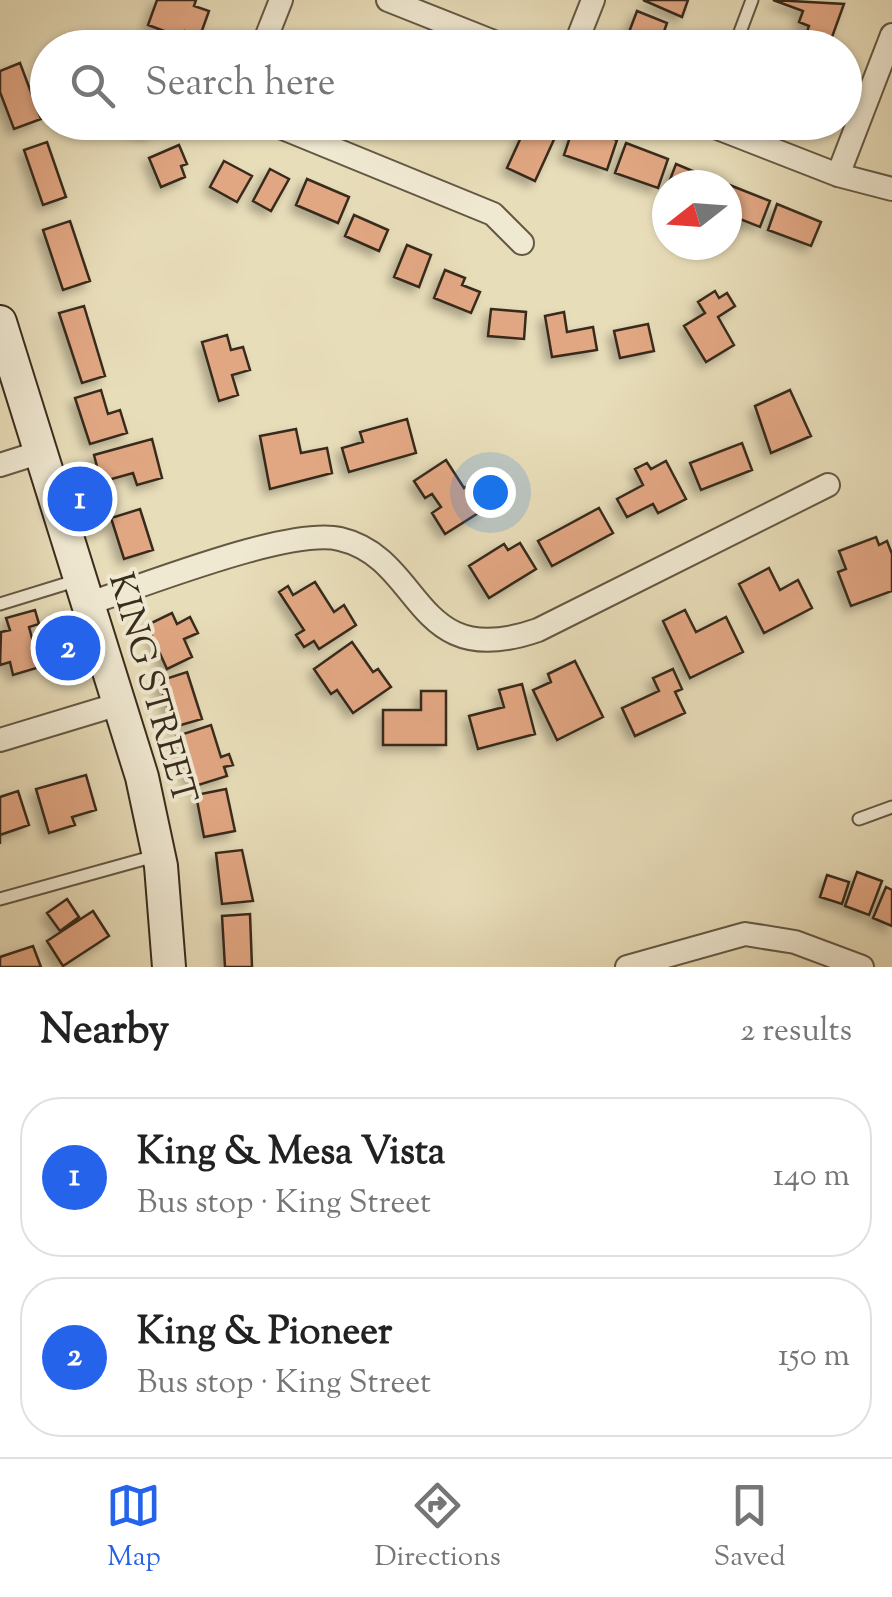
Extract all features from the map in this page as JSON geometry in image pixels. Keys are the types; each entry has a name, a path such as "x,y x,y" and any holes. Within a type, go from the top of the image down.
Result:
{"street":[{"path":"269,30 281,0"},
{"path":"388,0 434,8 475,30"},
{"path":"581,30 592,0"},
{"path":"862,113 892,35"},
{"path":"312,140 493,214 522,243"},
{"path":"747,140 838,176 892,189"},
{"path":"838,176 852,140"},
{"name":"KING STREET","path":"0,322 119,704 159,855 169,967"},
{"path":"0,465 41,452"},
{"path":"85,591 293,539 336,538 356,544 388,568 440,626 478,639 500,640 538,630 828,486"},
{"path":"0,740 119,704"},
{"path":"627,967 745,934 795,942 862,967"}],"lane":[{"path":"741,30 752,0"},
{"path":"0,604 85,591"},
{"path":"858,819 892,807"},
{"path":"0,899 159,855"}],"building":[{"path":"157,0 196,0 194,6 209,11 202,30 161,30 148,25"},
{"path":"643,0 688,0 682,17"},
{"path":"773,0 844,4 835,30 808,30 809,26 799,22 803,11"},
{"path":"637,11 667,23 665,30 630,30"},
{"path":"20,63 30,90 30,123 14,129 0,92 0,71"},
{"path":"520,140 554,140 535,181 507,168"},
{"path":"569,140 617,140 607,170 564,155"},
{"path":"47,142 66,197 43,205 24,150"},
{"path":"626,143 668,159 664,170 652,170 652,186 615,173"},
{"path":"179,145 187,164 181,166 185,177 161,187 149,158"},
{"path":"224,161 252,176 237,202 210,187"},
{"path":"270,169 289,179 271,211 253,201"},
{"path":"307,179 349,197 338,223 296,205"},
{"path":"742,190 770,201 760,227 742,220"},
{"path":"777,204 821,222 811,246 768,230"},
{"path":"354,215 388,230 379,251 345,236"},
{"path":"70,221 90,281 63,290 43,230"},
{"path":"407,245 431,255 419,287 394,277"},
{"path":"445,270 465,278 462,285 480,292 471,313 434,298"},
{"path":"715,291 719,298 727,293 735,306 718,317 734,345 706,362 684,326 705,313 698,302"},
{"path":"84,306 105,376 82,383 59,313"},
{"path":"491,309 526,312 524,339 488,336"},
{"path":"564,312 567,332 593,327 597,350 552,357 545,316"},
{"path":"648,324 654,351 620,358 614,331"},
{"path":"227,335 231,350 243,347 250,370 232,375 238,395 219,401 202,342"},
{"path":"101,390 108,414 120,410 127,433 90,444 75,398"},
{"path":"790,390 811,436 771,453 755,406"},
{"path":"407,419 416,453 349,472 342,448 363,442 360,432"},
{"path":"296,429 301,453 327,448 332,473 270,489 260,436"},
{"path":"152,439 162,478 137,485 133,473 101,482 94,455"},
{"path":"742,443 752,470 701,490 690,463"},
{"path":"446,460 464,488 477,480 484,491 475,497 483,510 445,534 432,513 441,507 432,494 425,498 414,481"},
{"path":"666,461 686,499 658,513 653,504 627,517 617,499 643,485 635,469 647,463 651,469"},
{"path":"599,508 613,533 552,566 538,541"},
{"path":"140,509 153,550 124,559 111,518"},
{"path":"876,537 879,545 887,541 892,554 892,591 851,606 838,572 846,569 839,551"},
{"path":"520,543 536,569 489,598 469,566 504,544 508,550"},
{"path":"769,568 780,590 798,580 812,608 764,633 739,584"},
{"path":"315,582 334,612 344,605 356,625 319,649 314,641 304,647 296,635 304,630 279,592 288,586 293,595"},
{"path":"35,610 39,624 29,627 40,667 13,675 10,662 0,665 1,632 10,630 6,618"},
{"path":"685,610 696,632 726,617 743,652 690,678 663,621"},
{"path":"172,613 177,624 190,617 198,633 184,639 192,657 167,669 147,625"},
{"path":"352,642 373,672 378,669 391,687 353,713 337,690 331,694 314,669"},
{"path":"575,661 603,717 557,740 533,690 551,682 548,674"},
{"path":"673,669 682,689 675,692 685,713 635,736 622,708 659,691 653,678"},
{"path":"187,672 202,719 174,727 159,681"},
{"path":"522,684 535,734 478,749 469,716 504,707 499,690"},
{"path":"421,691 446,691 446,745 383,745 383,710 421,710"},
{"path":"211,725 221,757 229,754 233,765 224,767 227,776 192,787 177,736"},
{"path":"86,775 96,810 72,817 75,825 49,833 36,789"},
{"path":"226,789 235,831 204,837 196,795"},
{"path":"18,791 29,825 0,835 0,797"},
{"path":"242,850 253,901 222,904 216,853"},
{"path":"857,872 882,881 869,915 845,906"},
{"path":"827,875 849,882 842,904 820,897"},
{"path":"886,887 892,890 892,926 873,918"},
{"path":"67,899 79,917 60,931 47,913"},
{"path":"93,911 109,936 63,966 47,941"},
{"path":"250,914 252,967 225,967 222,916"},
{"path":"33,946 41,967 0,967 0,957"}],"place":[{"name":"King & Mesa Vista","path":"80,499"},
{"name":"King & Pioneer","path":"68,648"}]}
